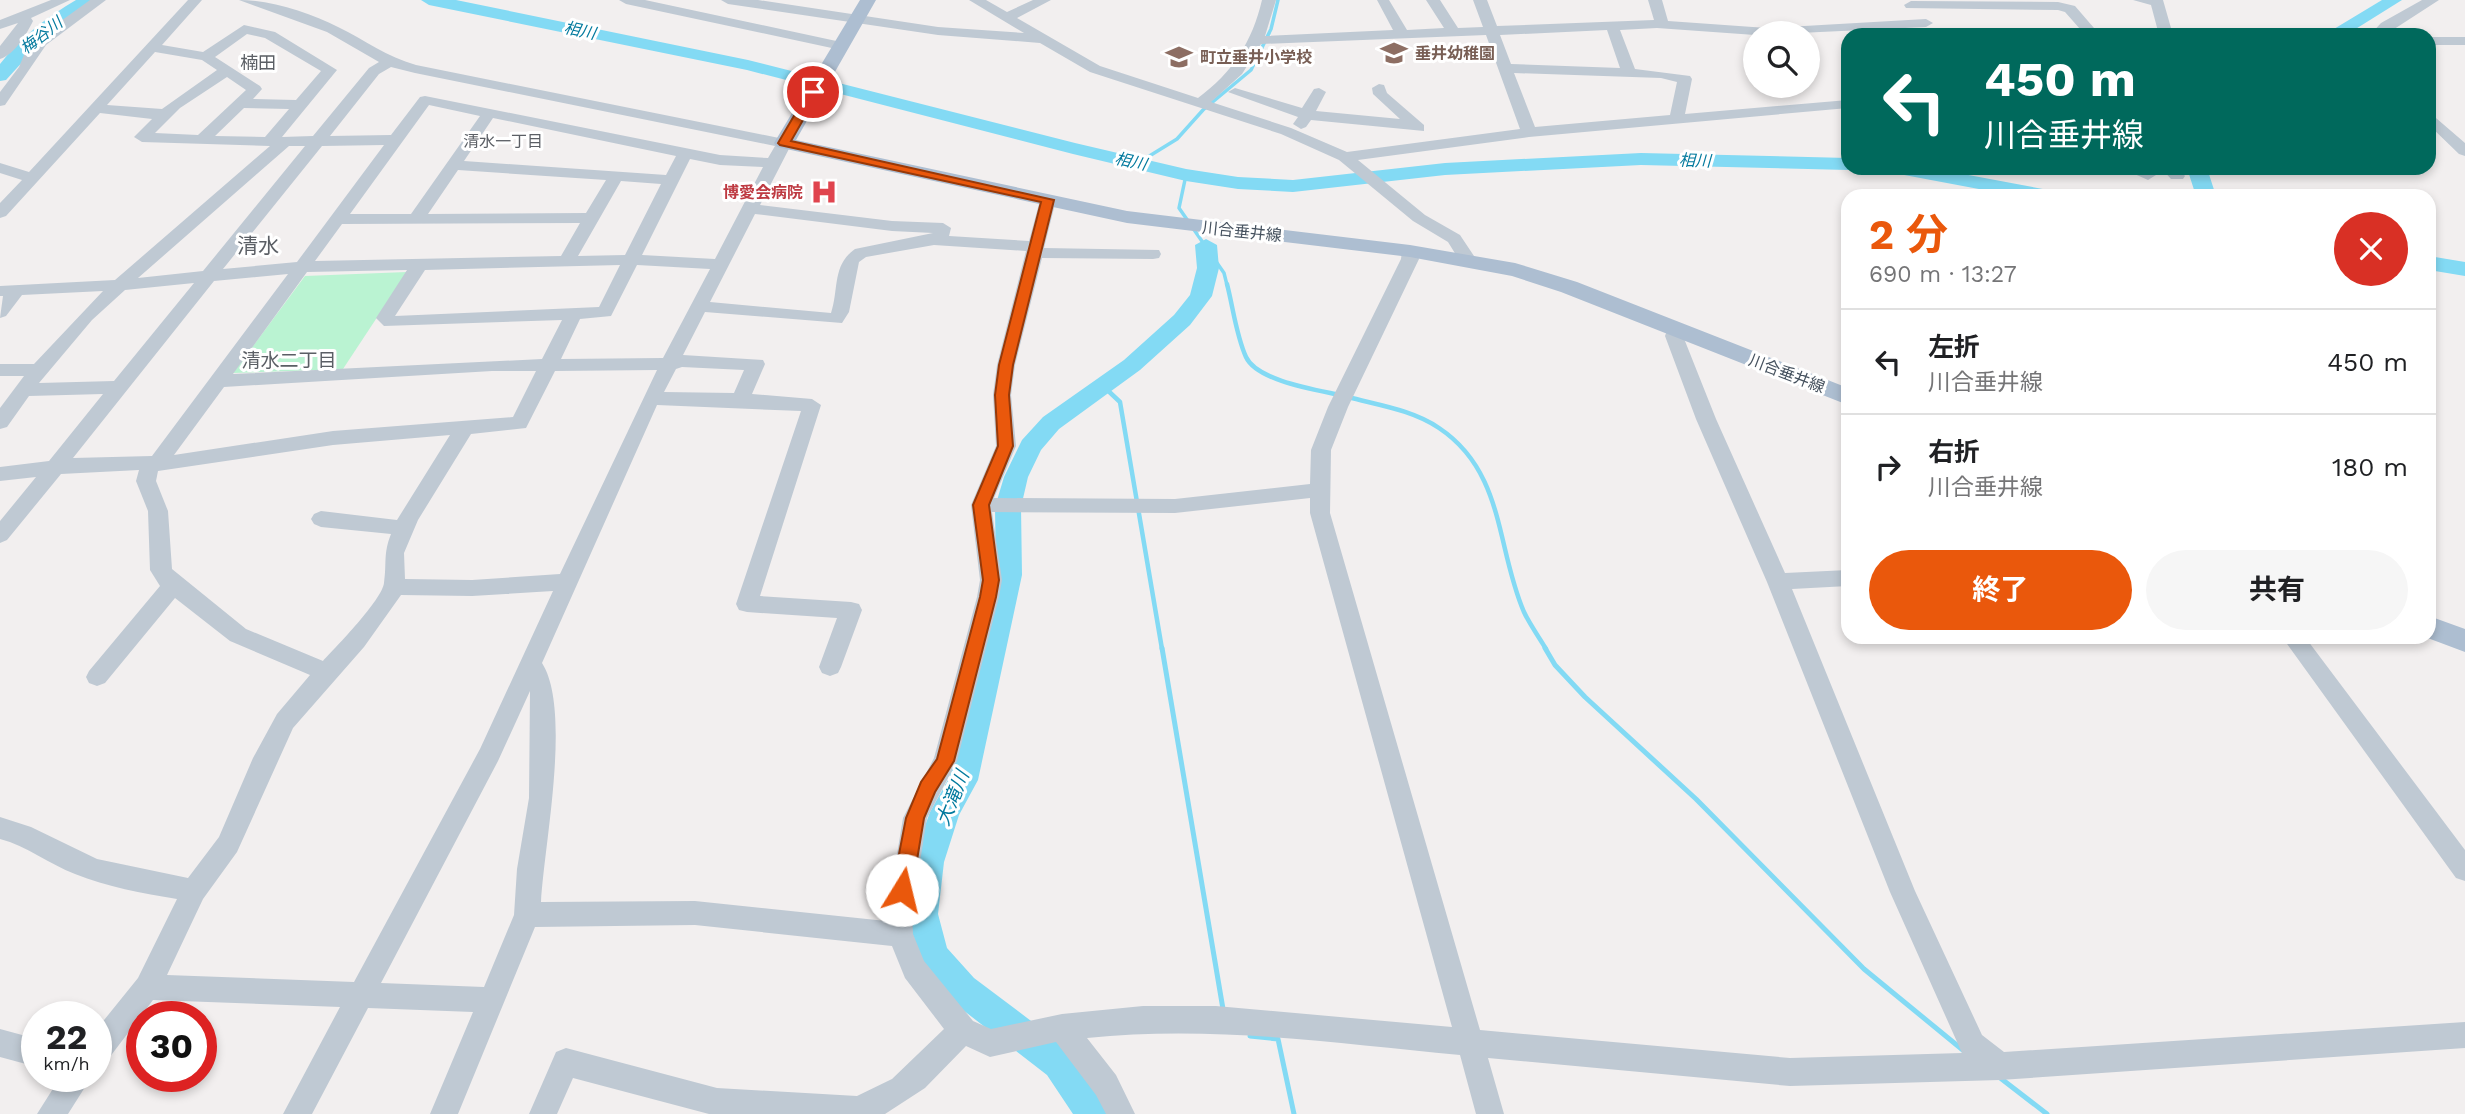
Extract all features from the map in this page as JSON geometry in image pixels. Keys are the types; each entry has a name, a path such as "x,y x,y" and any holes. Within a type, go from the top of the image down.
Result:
{"main road":[{"path":"786,139 868,0"},
{"name":"川合垂井線","path":"786,139 1048,200 1177,224 1467,259 1569,287 1841,394"},
{"path":"2436,630 2465,641"}],"street":[{"path":"0,25 63,0"},
{"path":"0,102 21,76 41,41 99,0"},
{"path":"0,213 195,0"},
{"path":"246,0 332,29 388,62 786,139 718,264 651,398 490,754 297,1114"},
{"path":"626,0 840,48"},
{"path":"728,0 914,25 938,31 1043,39"},
{"path":"976,0 1095,69 1294,134 1348,160 1419,218 1454,239 1467,259"},
{"path":"1007,18 1044,0"},
{"path":"1200,103 1238,72 1259,40 1269,0"},
{"path":"1433,0 1455,34"},
{"path":"1480,0 1529,132"},
{"path":"1655,0 1662,24"},
{"path":"2140,0 2156,0 2164,28"},
{"path":"2384,28 2432,0"},
{"path":"1383,1 1403,35"},
{"path":"1910,2 2070,9 2087,28"},
{"path":"1910,2 1930,28"},
{"path":"2006,6 2026,28"},
{"path":"0,55 24,27 26,21 22,17"},
{"path":"1894,28 1926,23"},
{"path":"1259,40 1662,24 1768,32 1841,31"},
{"path":"1612,26 1629,73"},
{"path":"206,57 244,29 270,35 330,70 269,142"},
{"path":"2436,41 2465,41"},
{"path":"152,47 206,57 255,89 201,141"},
{"path":"0,536 374,71 388,62"},
{"path":"1507,68 1629,73 1685,79 1677,114 1679,120"},
{"path":"227,70 165,114 142,137 269,142 395,140"},
{"path":"1379,88 1380,94 1436,145"},
{"path":"1235,92 1308,114 1415,125"},
{"path":"1294,134 1319,92"},
{"path":"326,672 238,635 160,570 158,511 146,481 153,464 219,381 425,100 720,160 772,163"},
{"path":"240,103 299,105"},
{"path":"1348,160 1529,132 1841,105"},
{"path":"95,108 131,114 165,114"},
{"path":"416,219 490,112"},
{"path":"2436,124 2465,151"},
{"path":"0,422 39,370 86,316 286,141"},
{"path":"419,265 386,318 390,322 605,312 685,153"},
{"path":"454,165 673,180"},
{"path":"0,168 32,178"},
{"path":"566,262 616,176"},
{"path":"1048,200 1006,365 1002,395 1006,446 984,505 991,580 945,761 928,788 915,818 899,912 900,934 914,969 963,1030 990,1043 1053,1028 1143,1019 1216,1019 1790,1072 2000,1066 2465,1035"},
{"path":"748,208 892,226 943,228 939,240"},
{"path":"338,219 591,218"},
{"path":"697,306 836,320 841,313 845,274 855,256 939,240 1034,250 1153,254"},
{"path":"1410,251 1410,259 1341,399 1321,450 1318,490 1320,513 1349,625 1490,1114"},
{"path":"0,312 9,291 120,285 302,267 631,260 718,264"},
{"path":"0,474 57,466 153,464 333,438 519,423 574,314"},
{"path":"1675,328 1674,336 1706,419 1778,582 1903,892 1972,1045 2000,1066"},
{"path":"219,381 548,364 669,364 682,361 756,363 740,400"},
{"path":"0,370 39,370"},
{"path":"25,390 120,387"},
{"path":"651,398 812,405 747,604 851,610 830,667"},
{"path":"112,1032 147,987 194,891 228,844 265,758 285,722 326,672 356,641 395,587 394,553 404,528 466,426"},
{"path":"984,505 1175,506 1318,490"},
{"path":"321,519 404,528"},
{"path":"1778,582 1841,578"},
{"path":"395,587 472,588 568,582"},
{"path":"97,677 174,584"},
{"path":"2298,644 2465,870"},
{"path":"444,1114 527,915 530,869 542,786 540,678 532,665"},
{"path":"0,828 22,832 80,865 124,879 194,891"},
{"path":"527,915 636,909 718,915 853,933 900,934"},
{"path":"147,987 492,1000"},
{"path":"1053,1028 1106,1085 1121,1114"},
{"path":"543,1114 566,1062 717,1102 857,1110 878,1105 900,1091 963,1030"},
{"path":"0,1043 21,1049"},
{"path":"51,1114 67,1092"}],"green space":[{"path":"407,272 343,369 233,373 305,276"}],"waterway":[{"name":"梅谷川","path":"0,76 40,33 88,0"},
{"name":"相川","path":"429,0 563,25 748,65 1073,148 1186,175 1238,183 1293,186 1445,169 1641,159 1841,164"},
{"path":"1138,163 1177,139 1203,110 1251,70 1271,29 1278,0"},
{"path":"2345,28 2394,0"},
{"path":"1186,175 1179,208 1224,273 1227,285"},
{"name":"相川","path":"1936,175 2011,189"},
{"path":"2199,175 2204,189"},
{"name":"大滝川","path":"1094,1114 1059,1063 962,989 932,956 922,914 928,862 945,812 963,780 1009,575 1008,507 1016,477 1031,446 1051,423 1132,365 1182,320 1201,296 1208,268 1206,245"},
{"name":"相川","path":"2436,264 2465,269"},
{"path":"1227,284 1240,340 1252,365 1288,383 1340,395"},
{"path":"1102,385 1120,402 1162,649"},
{"path":"1348,397 1395,409 1429,422 1460,446 1476,466 1496,512 1515,588 1526,617 1546,649"},
{"path":"1162,648 1223,1009"},
{"path":"1545,648 1555,665 1585,697 1696,799 1864,969 1964,1051"},
{"path":"1250,1036 1278,1039 1294,1114"},
{"path":"1999,1077 2047,1114"}],"place":[{"name":"垂井幼稚園","path":"1394,53"},
{"name":"町立垂井小学校","path":"1179,57"},
{"name":"博愛会病院","path":"824,192"}],"district":[{"name":"楠田","path":"258,63"},
{"name":"清水一丁目","path":"503,141"},
{"name":"清水","path":"258,246"},
{"name":"清水二丁目","path":"289,360"}],"route":[{"path":"813,92 784,143 1048,200 1006,365 1002,395 1006,446 986,487 981,505 991,580 988,597 945,761 928,788 915,818 902,890"}]}
